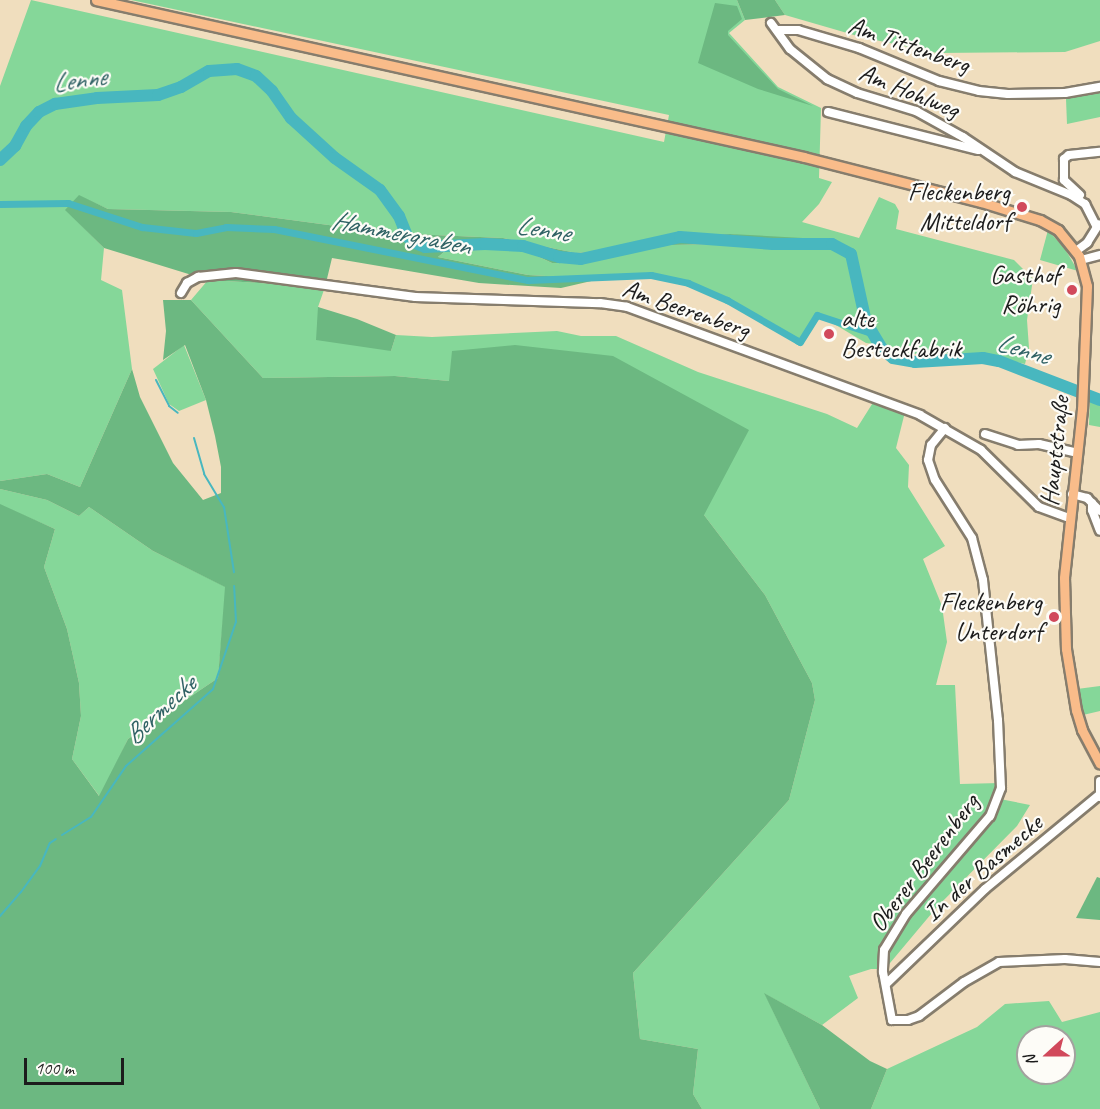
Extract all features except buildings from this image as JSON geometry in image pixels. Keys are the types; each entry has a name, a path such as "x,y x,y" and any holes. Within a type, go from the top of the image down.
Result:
{"main road":[{"path":"96,0 781,151 909,184 1040,220 1058,230 1079,256"},
{"name":"Hauptstraße","path":"1079,256 1087,286 1084,385 1064,578 1066,649 1076,710 1082,730 1100,764"}],"street":[{"name":"Am Hohlweg","path":"771,23 803,62 828,79 863,96 915,111 963,137 1015,172 1071,195 1085,204"},
{"name":"Am Tittenberg","path":"777,30 798,30 859,48 939,81 979,91 1008,94 1065,93 1100,87"},
{"path":"828,112 982,151"},
{"path":"1079,256 1098,225 1083,198 1064,180 1064,159 1069,155 1100,152"},
{"path":"1079,256 1100,255"},
{"name":"Am Beerenberg","path":"181,293 187,284 198,277 236,273 415,297 615,304 637,310 898,406 945,428 981,450 1039,507 1069,518"},
{"name":"Oberer Beerenberg","path":"886,984 882,963 884,950 906,914 990,816 1001,788 998,720 983,580 972,538 935,480 928,460 931,445 945,428"},
{"path":"988,435 1013,444 1039,444 1078,453"},
{"path":"1072,495 1087,498 1100,512"},
{"path":"1092,503 1092,510 1100,531"},
{"name":"In der Basmecke","path":"886,984 985,890 1099,796 1100,781"},
{"path":"886,984 892,1020 901,1021 919,1016 964,982 999,962 1065,958 1100,962"}],"green space":[{"path":"31,0 664,142 669,115 131,0 737,0 745,20 729,33 778,87 821,108 819,178 832,182 819,204 802,222 859,238 879,197 895,204 899,211 896,229 1014,260 1033,279 1027,320 1029,348 1025,364 973,353 906,354 894,347 866,343 819,315 814,317 800,342 727,300 688,283 668,278 651,275 600,279 528,275 438,257 444,252 520,248 552,263 577,263 668,245 722,244 823,248 730,234 675,236 606,251 576,253 503,238 388,233 231,212 108,209 79,196 66,210 104,248 101,280 122,290 132,369 80,487 47,474 0,481 0,86"},
{"path":"737,0 775,0 785,15 745,20"},
{"path":"775,0 1100,0 1100,41 1065,52 937,53 861,37 785,15"},
{"path":"715,3 737,6 742,19 728,31 728,35 778,89 813,106 758,89 698,63"},
{"path":"1100,91 1100,117 1067,124 1066,99"},
{"path":"79,195 108,209 231,212 388,233 503,238 576,253 606,251 675,236 730,234 821,239 823,248 721,244 669,245 577,263 552,263 520,248 444,252 438,257 528,275 600,279 561,288 479,283 332,258 325,287 208,280 104,248 65,210"},
{"path":"1048,230 1065,249 1078,271 1040,260"},
{"path":"208,280 325,287 318,307 391,351 396,335 432,337 557,331 581,336 616,336 698,372 827,414 857,428 874,401 905,412 896,448 909,465 908,487 945,546 923,559 942,606 947,642 936,685 955,685 960,784 1000,783 1000,799 1030,805 1017,826 937,907 885,969 871,969 849,976 858,998 822,1025 765,994 820,1109 702,1109 693,1094 698,1049 640,1039 633,973 789,800 815,700 812,683 765,595 704,515 449,381 395,376 263,378 191,300"},
{"path":"163,300 191,300 263,378 395,376 449,381 452,351 515,345 613,356 749,430 704,515 765,595 812,683 815,700 789,800 633,973 640,1039 698,1049 693,1094 702,1109 0,1109 0,504 55,529 44,567 67,629 79,683 81,716 72,759 99,796 128,739 218,678 225,587 153,551 89,507 79,516 47,500 0,489 0,481 47,474 80,487 132,369 140,397 173,463 203,500 221,493 221,467 215,436 206,400 185,345 163,360 166,331"},
{"path":"318,307 357,319 396,335 391,351 316,340"},
{"path":"184,345 206,400 179,411 169,404 153,369"},
{"path":"1090,400 1100,403 1100,427 1089,425"},
{"path":"0,489 47,500 79,516 89,507 153,551 226,587 218,678 128,739 100,797 72,759 81,716 79,683 67,629 44,567 55,529 0,505"},
{"path":"1100,686 1100,711 1083,715 1077,689"},
{"path":"1097,877 1100,878 1100,920 1076,918"},
{"path":"764,993 822,1025 870,1061 887,1069 871,1109 820,1109"},
{"path":"1049,1001 1062,1022 1100,1012 1100,1109 871,1109 887,1069 977,1027 1005,1004"}],"waterway":[{"name":"Lenne","path":"0,160 15,146 26,126 39,112 55,104 97,98 158,95 181,87 209,71 237,69 256,76 272,91 291,118 335,158 380,190 399,216 407,236 412,242 425,247 485,244 523,246 559,257 581,259 680,237 773,244 832,244 851,254 866,322 882,349 893,358 915,362 983,358 999,361 1100,400"},
{"name":"Hammergraben","path":"0,204 68,203 142,227 196,233 226,227 274,229 528,280 651,275 688,283 727,300 800,342 817,315 874,334"},
{"name":"Bermecke","path":"156,380 169,406 178,413"},
{"name":"Bermecke","path":"194,438 204,474 224,507 234,572"},
{"name":"Bermecke","path":"62,835 91,817 126,766 213,689 236,622 234,586"},
{"name":"Bermecke","path":"0,916 40,866 50,843 56,839"}],"place":[{"name":"Fleckenberg Mitteldorf","path":"1022,207"},
{"name":"Gasthof Röhrig","path":"1072,290"},
{"name":"alte Besteckfabrik","path":"829,334"},
{"name":"Fleckenberg Unterdorf","path":"1054,617"}]}
